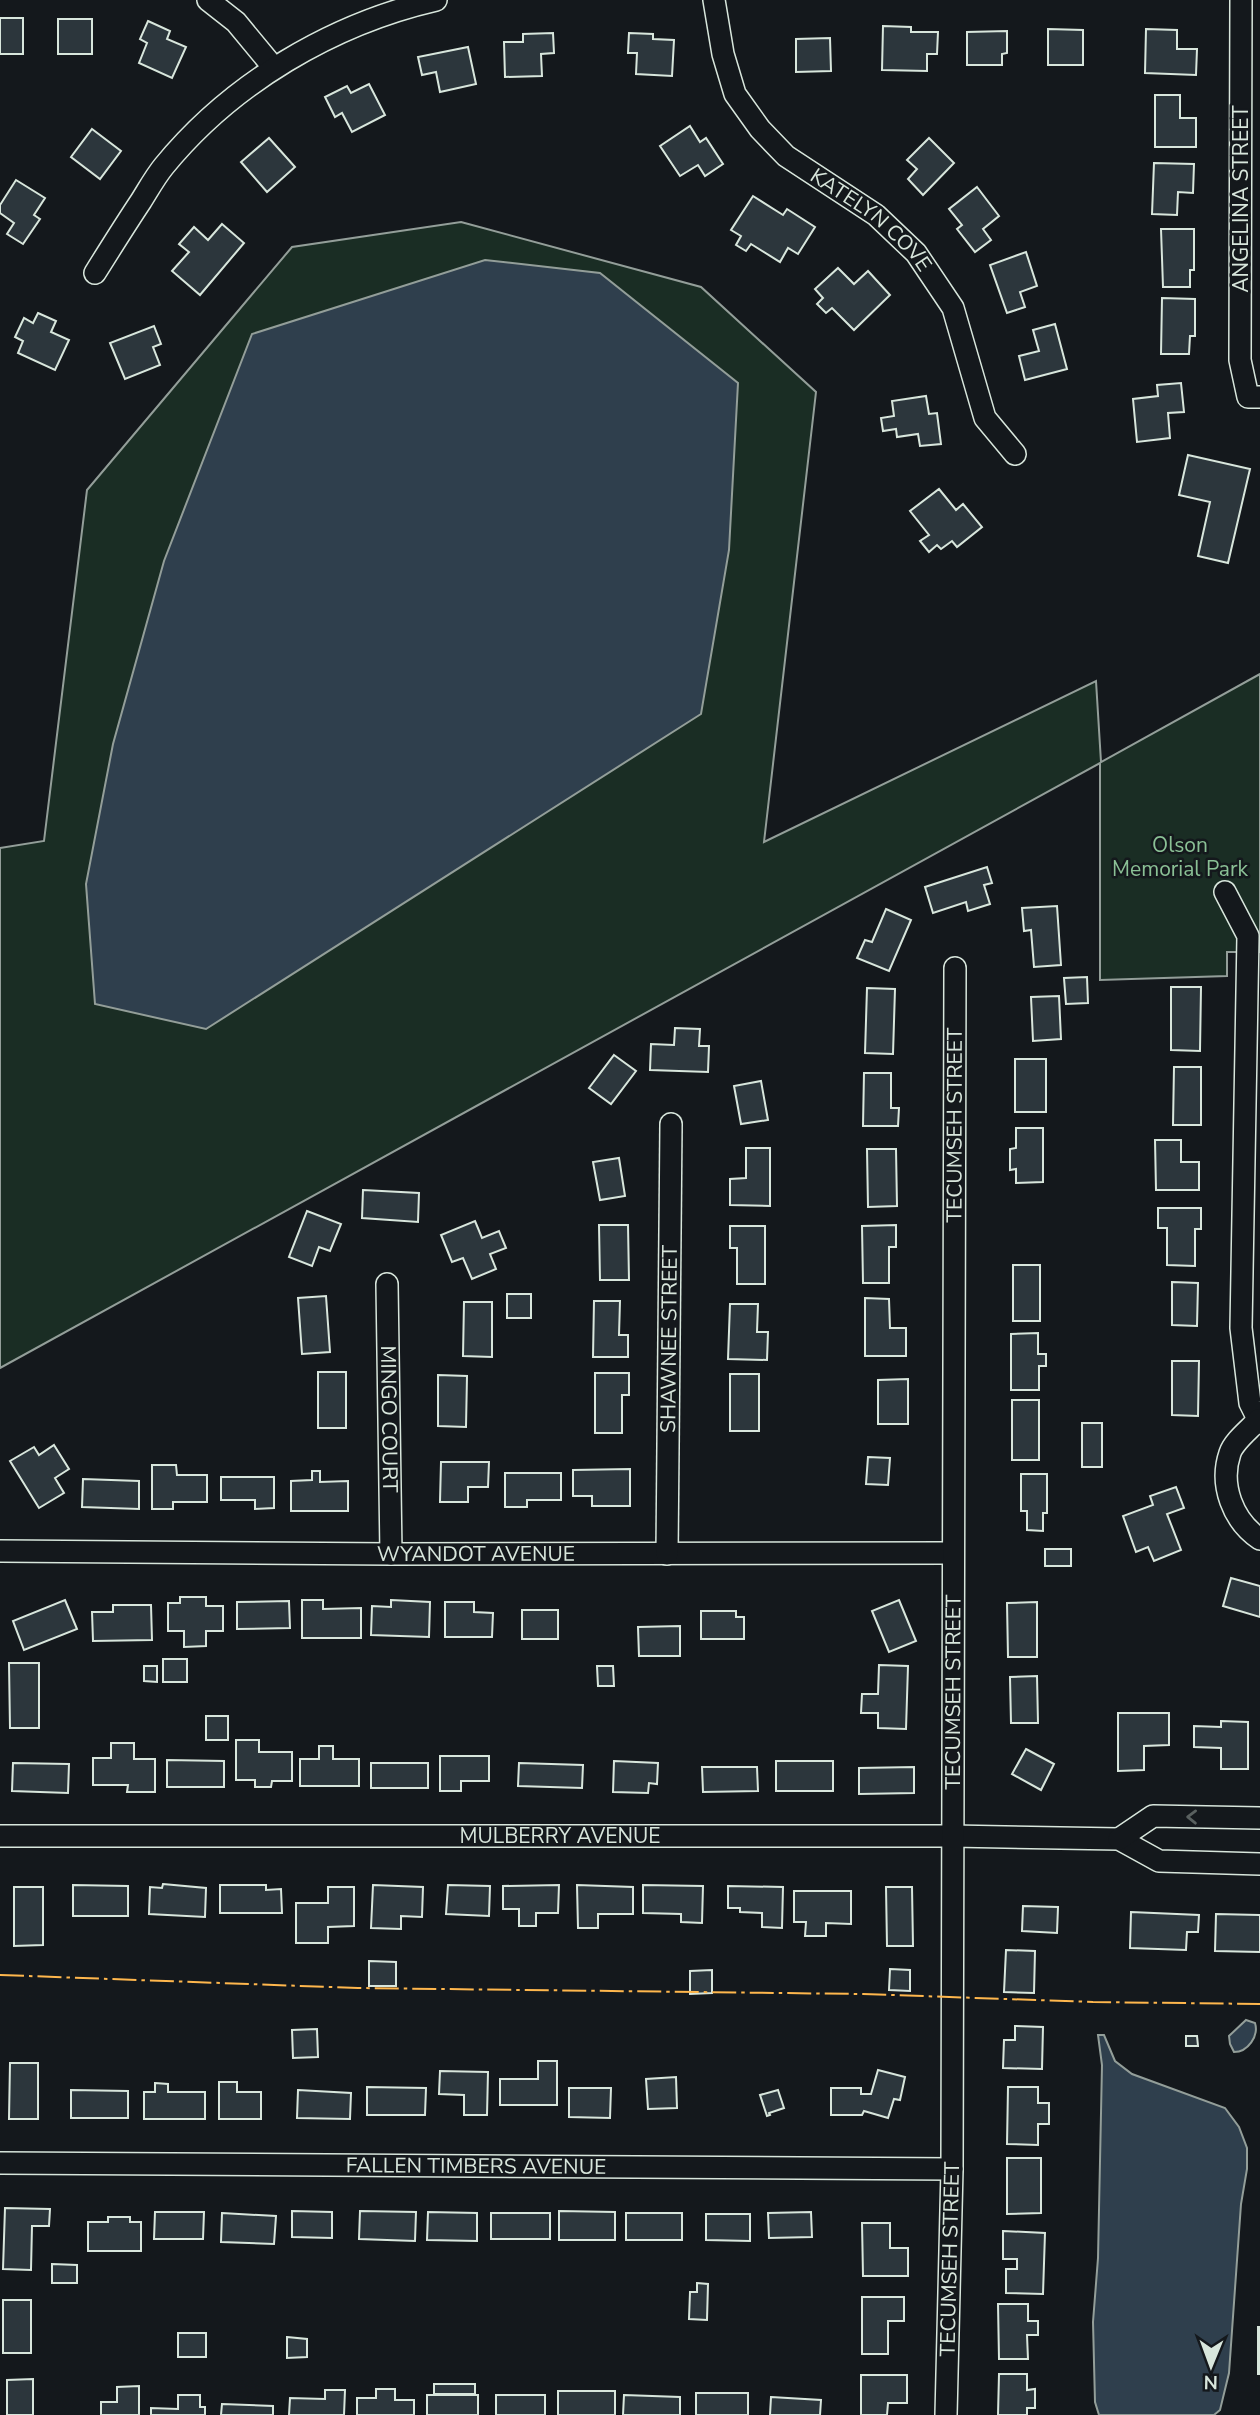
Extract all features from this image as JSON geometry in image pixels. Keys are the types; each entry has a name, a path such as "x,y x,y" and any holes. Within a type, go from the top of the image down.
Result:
{"street":[{"path":"208,0 236,22 274,68"},
{"path":"95,273 163,166 215,113 274,68 340,33 398,9 436,0"},
{"name":"KATELYN COVE","path":"714,0 723,54 734,94 760,129 786,156 876,215 916,253 953,307 985,418 1016,454"},
{"name":"ANGELINA STREET","path":"1241,0 1240,360 1254,397"},
{"path":"1225,892 1248,936 1241,1328 1250,1403 1259,1421 1230,1451 1227,1476 1229,1499 1240,1521 1260,1539"},
{"name":"TECUMSEH STREET","path":"946,2415 952,2168 955,968"},
{"name":"SHAWNEE STREET","path":"667,1554 671,1124"},
{"name":"MINGO COURT","path":"387,1284 391,1554"},
{"name":"WYANDOT AVENUE","path":"0,1551 391,1554 953,1553"},
{"path":"1119,1839 1153,1816 1260,1818"},
{"name":"MULBERRY AVENUE","path":"0,1836 953,1836 1119,1839 1159,1861 1260,1864"},
{"name":"FALLEN TIMBERS AVENUE","path":"0,2163 952,2168"}],"green space":[{"name":"Olson Memorial Park","path":"461,222 701,287 816,392 764,842 1096,681 1101,762 1260,674 1260,952 1227,952 1227,976 1100,980 1100,763 0,1368 0,848 44,841 87,490 292,247"}],"water":[{"path":"485,260 600,273 738,383 729,550 701,714 206,1029 95,1004 86,884 113,744 164,561 252,334"},
{"path":"1246,2020 1255,2023 1254,2038 1244,2049 1234,2052 1229,2036"},
{"path":"1098,2035 1104,2035 1115,2061 1132,2074 1225,2108 1239,2127 1247,2148 1229,2373 1220,2410 1214,2415 1099,2415 1095,2402 1093,2322 1098,2258 1102,2065"}],"building":[{"path":"0,18 23,18 23,54 0,54"},
{"path":"58,19 92,19 92,54 58,54"},
{"path":"148,21 170,31 167,39 186,47 172,78 139,63 147,43 140,39"},
{"path":"883,26 911,27 911,32 938,32 937,54 927,54 927,71 882,70"},
{"path":"1048,29 1083,30 1083,65 1048,65"},
{"path":"1146,29 1177,30 1177,49 1197,49 1196,75 1145,73"},
{"path":"1007,31 1007,53 1002,54 1002,65 967,65 967,32"},
{"path":"553,33 554,53 541,54 542,76 505,77 504,42 523,42 523,34"},
{"path":"629,33 653,34 653,39 674,40 672,76 636,74 637,53 628,53"},
{"path":"830,38 831,71 796,72 796,39"},
{"path":"468,47 476,84 440,92 436,72 422,75 418,57"},
{"path":"369,84 385,115 352,132 342,113 335,117 325,97 347,86 351,93"},
{"path":"1155,95 1180,95 1180,118 1196,118 1196,147 1155,147"},
{"path":"690,126 700,142 706,138 723,164 705,176 698,165 680,176 660,146"},
{"path":"92,129 121,151 100,179 71,157"},
{"path":"269,138 295,167 267,192 241,162"},
{"path":"929,138 954,163 923,195 908,179 917,169 907,160"},
{"path":"1154,163 1194,164 1193,193 1178,192 1177,215 1152,214"},
{"path":"16,180 45,198 34,215 40,219 23,244 7,234 14,223 0,213 0,205"},
{"path":"977,187 999,216 983,229 991,240 975,252 957,229 962,225 949,209"},
{"path":"753,196 783,215 787,209 815,227 798,254 788,248 780,262 751,244 746,251 736,245 741,236 731,230"},
{"path":"222,224 244,243 200,295 172,271 189,252 179,244 194,227 208,240"},
{"path":"1161,229 1194,229 1194,270 1190,270 1190,287 1163,287"},
{"path":"1026,252 1037,286 1020,292 1025,307 1007,313 990,265"},
{"path":"838,268 854,284 868,271 890,295 854,330 832,308 826,313 817,304 823,298 815,289"},
{"path":"1162,298 1195,299 1195,336 1190,336 1189,354 1161,354"},
{"path":"38,313 56,321 51,332 69,340 55,370 18,353 23,341 15,337 24,318 33,323"},
{"path":"1055,324 1067,369 1025,380 1019,356 1039,351 1033,330"},
{"path":"154,326 161,344 153,347 160,365 125,379 110,343"},
{"path":"1181,383 1184,412 1168,413 1170,438 1137,442 1133,399 1158,396 1157,385"},
{"path":"926,396 929,414 937,413 941,444 920,446 918,434 897,437 896,429 883,431 881,418 894,416 892,401"},
{"path":"1188,455 1250,469 1228,563 1198,556 1210,502 1179,495"},
{"path":"939,489 956,510 963,504 982,527 957,547 952,541 941,549 937,545 929,552 920,541 929,535 910,511"},
{"path":"987,867 992,883 984,885 990,904 968,911 966,902 933,913 925,887"},
{"path":"1057,906 1061,965 1034,967 1031,930 1024,931 1022,908"},
{"path":"886,909 911,920 889,971 857,958 865,940 872,942"},
{"path":"1087,977 1088,1003 1066,1004 1064,978"},
{"path":"1171,987 1201,987 1200,1051 1171,1050"},
{"path":"867,988 895,989 893,1054 865,1053"},
{"path":"1059,996 1061,1039 1033,1041 1031,997"},
{"path":"675,1028 700,1029 699,1046 709,1046 708,1072 650,1070 651,1044 674,1045"},
{"path":"614,1055 636,1071 611,1104 589,1088"},
{"path":"1015,1059 1046,1059 1046,1112 1015,1112"},
{"path":"1174,1067 1201,1067 1201,1125 1173,1125"},
{"path":"864,1073 891,1073 891,1108 899,1108 898,1126 863,1126"},
{"path":"761,1081 768,1120 741,1124 734,1086"},
{"path":"1016,1128 1043,1128 1043,1182 1016,1183 1016,1169 1010,1170 1010,1149 1016,1148"},
{"path":"1155,1140 1181,1140 1181,1162 1199,1162 1199,1190 1156,1190"},
{"path":"746,1148 770,1148 770,1206 730,1205 730,1179 746,1178"},
{"path":"867,1149 896,1149 897,1206 868,1207"},
{"path":"619,1158 625,1196 600,1200 593,1162"},
{"path":"363,1190 419,1193 418,1222 362,1218"},
{"path":"1158,1208 1201,1208 1201,1229 1195,1229 1195,1266 1167,1265 1167,1228 1158,1228"},
{"path":"307,1211 341,1224 330,1251 319,1247 312,1266 289,1257"},
{"path":"475,1221 482,1238 499,1231 506,1248 490,1254 496,1269 472,1279 463,1258 452,1262 441,1235"},
{"path":"599,1225 628,1225 629,1280 600,1280"},
{"path":"896,1225 896,1247 889,1247 889,1283 863,1283 862,1226"},
{"path":"730,1226 765,1226 765,1284 737,1284 737,1248 730,1248"},
{"path":"1013,1265 1040,1265 1040,1321 1013,1321"},
{"path":"1172,1282 1198,1283 1197,1326 1172,1325"},
{"path":"507,1294 531,1294 531,1318 507,1318"},
{"path":"326,1296 330,1352 302,1354 298,1298"},
{"path":"865,1298 889,1299 890,1328 906,1328 906,1356 865,1356"},
{"path":"594,1301 620,1301 619,1335 628,1335 628,1357 593,1357"},
{"path":"464,1302 492,1302 492,1357 463,1356"},
{"path":"730,1304 758,1304 757,1332 768,1332 767,1360 728,1359"},
{"path":"1038,1333 1038,1354 1046,1354 1046,1366 1039,1366 1039,1390 1011,1390 1011,1334"},
{"path":"1172,1361 1199,1361 1198,1416 1172,1415"},
{"path":"318,1372 346,1372 346,1428 318,1428"},
{"path":"595,1373 629,1373 629,1395 622,1395 622,1433 595,1433"},
{"path":"730,1374 759,1374 759,1431 730,1431"},
{"path":"438,1375 467,1376 466,1427 438,1426"},
{"path":"908,1379 908,1424 878,1424 878,1380"},
{"path":"1012,1400 1039,1400 1039,1460 1012,1460"},
{"path":"1082,1423 1102,1423 1102,1467 1082,1467"},
{"path":"54,1445 69,1469 55,1478 64,1493 39,1508 10,1461 34,1447 39,1455"},
{"path":"868,1457 890,1458 888,1485 866,1484"},
{"path":"441,1462 489,1462 488,1487 468,1487 468,1502 440,1502"},
{"path":"152,1465 176,1465 177,1475 207,1475 207,1502 173,1502 173,1509 152,1509"},
{"path":"630,1469 630,1506 592,1506 592,1496 573,1496 573,1470"},
{"path":"312,1471 320,1471 320,1482 348,1481 348,1511 291,1511 291,1481 312,1480"},
{"path":"505,1473 561,1473 561,1500 527,1500 527,1507 505,1507"},
{"path":"1021,1474 1047,1474 1047,1513 1043,1513 1043,1531 1027,1530 1027,1511 1021,1511"},
{"path":"221,1477 274,1477 274,1508 255,1509 255,1500 221,1500"},
{"path":"83,1479 139,1481 139,1509 82,1507"},
{"path":"1176,1487 1184,1508 1167,1514 1181,1550 1154,1561 1148,1547 1136,1552 1123,1516 1153,1505 1150,1496"},
{"path":"1045,1549 1071,1549 1071,1566 1045,1566"},
{"path":"1231,1578 1260,1586 1260,1617 1223,1606"},
{"path":"180,1597 206,1597 206,1606 223,1606 223,1631 206,1631 206,1646 184,1647 184,1631 168,1631 168,1603 180,1603"},
{"path":"65,1600 77,1629 24,1650 13,1621"},
{"path":"302,1600 323,1600 323,1609 361,1608 361,1638 302,1638"},
{"path":"391,1600 430,1602 429,1637 371,1635 372,1606 391,1607"},
{"path":"899,1600 916,1641 889,1652 872,1611"},
{"path":"289,1601 290,1628 237,1629 237,1602"},
{"path":"445,1602 474,1602 474,1612 493,1613 492,1637 445,1637"},
{"path":"1037,1602 1037,1657 1008,1657 1007,1603"},
{"path":"113,1605 151,1605 152,1640 93,1641 92,1612 113,1612"},
{"path":"522,1610 558,1610 558,1639 522,1639"},
{"path":"701,1611 736,1611 736,1617 744,1617 744,1639 701,1639"},
{"path":"680,1626 680,1656 639,1656 638,1627"},
{"path":"163,1659 187,1659 187,1682 163,1682"},
{"path":"9,1663 39,1663 39,1728 10,1728"},
{"path":"879,1665 908,1666 906,1729 878,1728 878,1713 861,1713 862,1694 878,1694"},
{"path":"144,1666 157,1666 157,1682 144,1681"},
{"path":"597,1666 613,1666 614,1686 598,1686"},
{"path":"1037,1676 1038,1723 1011,1723 1010,1677"},
{"path":"1118,1713 1169,1713 1169,1745 1144,1746 1144,1770 1118,1771"},
{"path":"206,1716 228,1716 228,1740 206,1740"},
{"path":"1221,1721 1248,1722 1248,1769 1221,1769 1221,1748 1194,1747 1194,1726 1221,1727"},
{"path":"236,1740 259,1740 259,1752 292,1752 292,1781 272,1781 271,1787 255,1787 255,1780 236,1780"},
{"path":"111,1743 134,1743 134,1759 155,1759 155,1792 127,1792 128,1785 93,1785 93,1758 111,1758"},
{"path":"319,1746 333,1746 333,1759 359,1759 359,1786 300,1786 300,1759 319,1759"},
{"path":"1026,1749 1054,1764 1041,1790 1012,1774"},
{"path":"440,1756 489,1756 489,1781 461,1781 461,1791 440,1791"},
{"path":"167,1760 224,1761 224,1787 167,1787"},
{"path":"614,1761 658,1763 657,1784 649,1783 648,1793 613,1792"},
{"path":"776,1761 833,1761 833,1791 776,1791"},
{"path":"13,1763 69,1764 68,1793 12,1791"},
{"path":"371,1763 428,1763 428,1788 371,1788"},
{"path":"519,1763 583,1765 582,1788 518,1786"},
{"path":"702,1767 757,1767 758,1791 703,1792"},
{"path":"914,1767 914,1793 859,1794 859,1768"},
{"path":"163,1884 206,1888 205,1917 149,1914 150,1887 162,1888"},
{"path":"73,1885 128,1886 128,1916 73,1916"},
{"path":"220,1885 266,1885 266,1890 281,1889 282,1913 220,1913"},
{"path":"373,1885 423,1887 422,1917 401,1916 401,1929 371,1928"},
{"path":"448,1885 490,1886 489,1916 446,1914"},
{"path":"559,1885 558,1913 536,1913 536,1926 519,1926 519,1909 503,1909 503,1886"},
{"path":"577,1885 633,1887 633,1914 598,1914 598,1928 578,1928"},
{"path":"643,1885 703,1886 702,1923 681,1922 681,1914 643,1913"},
{"path":"728,1886 783,1887 782,1928 762,1927 762,1913 740,1912 740,1908 728,1908"},
{"path":"14,1887 43,1887 43,1945 14,1946"},
{"path":"328,1887 354,1887 354,1926 328,1927 328,1943 296,1943 296,1903 328,1903"},
{"path":"886,1887 912,1887 913,1946 887,1946"},
{"path":"794,1891 851,1891 851,1924 826,1923 826,1936 805,1936 806,1922 794,1922"},
{"path":"1023,1906 1058,1907 1057,1933 1022,1931"},
{"path":"1131,1912 1199,1915 1198,1932 1187,1932 1186,1950 1130,1948"},
{"path":"1216,1914 1260,1915 1260,1952 1215,1951"},
{"path":"1006,1950 1035,1951 1034,1993 1004,1992"},
{"path":"369,1961 396,1962 396,1986 369,1986"},
{"path":"890,1969 910,1970 910,1991 889,1990"},
{"path":"712,1970 712,1993 690,1994 690,1971"},
{"path":"1015,2026 1043,2027 1042,2069 1003,2068 1004,2040 1015,2040"},
{"path":"317,2029 318,2057 293,2058 292,2030"},
{"path":"1186,2036 1197,2036 1198,2046 1186,2046"},
{"path":"538,2061 557,2061 557,2105 500,2105 500,2079 538,2079"},
{"path":"10,2063 38,2063 38,2119 9,2119"},
{"path":"878,2070 905,2077 900,2100 894,2099 888,2118 864,2111 862,2115 831,2115 831,2088 861,2088 861,2094 871,2094"},
{"path":"440,2071 488,2072 487,2115 464,2115 464,2095 439,2094"},
{"path":"676,2077 677,2108 648,2109 646,2079"},
{"path":"219,2082 237,2082 237,2092 261,2092 261,2119 219,2119"},
{"path":"155,2083 168,2084 168,2092 205,2092 205,2119 144,2119 144,2092 155,2092"},
{"path":"367,2087 426,2088 425,2115 367,2115"},
{"path":"1008,2087 1038,2087 1038,2103 1049,2103 1049,2124 1038,2124 1038,2145 1007,2144"},
{"path":"569,2088 611,2088 610,2118 569,2117"},
{"path":"71,2090 128,2091 128,2118 71,2118"},
{"path":"298,2090 351,2093 350,2119 297,2118"},
{"path":"778,2090 784,2108 767,2116 760,2095"},
{"path":"1007,2158 1041,2158 1041,2213 1007,2214"},
{"path":"5,2208 50,2209 49,2226 32,2226 31,2270 3,2269"},
{"path":"292,2211 332,2212 332,2238 292,2237"},
{"path":"360,2211 416,2212 415,2241 359,2239"},
{"path":"559,2211 615,2212 615,2240 559,2240"},
{"path":"155,2212 204,2212 203,2239 154,2239"},
{"path":"428,2212 477,2213 477,2241 427,2240"},
{"path":"811,2212 812,2237 769,2238 768,2213"},
{"path":"222,2213 276,2216 274,2244 221,2242"},
{"path":"491,2213 550,2213 550,2239 491,2239"},
{"path":"626,2213 682,2213 682,2240 626,2240"},
{"path":"706,2214 750,2214 750,2241 706,2240"},
{"path":"108,2217 130,2217 130,2222 141,2222 141,2251 88,2251 88,2222 108,2222"},
{"path":"862,2223 890,2223 890,2248 908,2248 908,2276 863,2276"},
{"path":"1003,2231 1045,2233 1043,2294 1006,2293 1006,2269 1017,2269 1017,2259 1003,2259"},
{"path":"52,2264 77,2265 77,2283 52,2283"},
{"path":"697,2283 708,2284 707,2320 689,2319 690,2292 697,2292"},
{"path":"862,2297 904,2297 904,2321 888,2321 888,2354 862,2354"},
{"path":"3,2300 31,2300 31,2353 3,2353"},
{"path":"998,2304 1028,2304 1028,2321 1038,2321 1038,2335 1027,2335 1028,2359 999,2359"},
{"path":"1260,2327 1260,2374 1258,2374"},
{"path":"178,2333 206,2333 206,2357 178,2357"},
{"path":"287,2337 307,2339 307,2357 287,2358"},
{"path":"999,2374 1027,2374 1027,2390 1035,2389 1035,2408 1027,2408 1027,2415 998,2415"},
{"path":"861,2375 907,2375 907,2403 888,2403 887,2415 861,2415"},
{"path":"33,2379 33,2415 7,2415 7,2380"},
{"path":"434,2384 475,2384 475,2394 434,2394"},
{"path":"139,2386 139,2415 101,2415 101,2402 117,2402 117,2387"},
{"path":"376,2389 395,2389 395,2400 414,2400 414,2415 357,2415 357,2398 376,2398"},
{"path":"325,2390 345,2390 344,2415 289,2415 290,2398 325,2399"},
{"path":"558,2391 615,2391 615,2415 558,2415"},
{"path":"696,2393 748,2393 748,2415 696,2415"},
{"path":"178,2395 200,2395 200,2407 205,2407 205,2415 151,2415 151,2408 178,2409"},
{"path":"427,2395 478,2395 478,2415 427,2415"},
{"path":"496,2395 545,2395 545,2415 496,2415"},
{"path":"624,2395 680,2397 680,2415 623,2415"},
{"path":"771,2397 821,2400 820,2415 770,2415"},
{"path":"222,2404 273,2406 273,2415 221,2415"}],"power":[{"path":"0,1975 358,1988 863,1994 1093,2002 1260,2004"}]}
